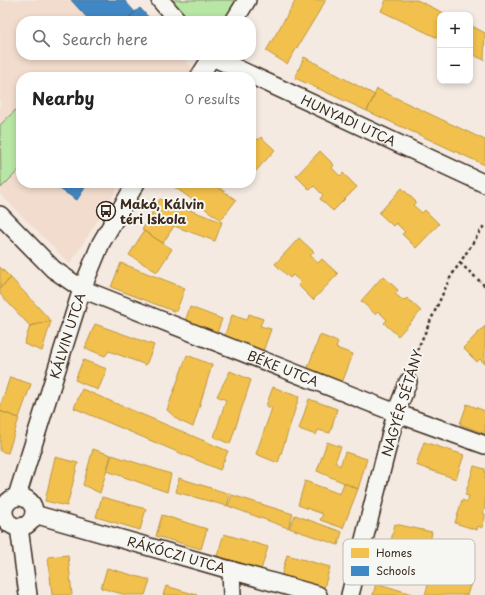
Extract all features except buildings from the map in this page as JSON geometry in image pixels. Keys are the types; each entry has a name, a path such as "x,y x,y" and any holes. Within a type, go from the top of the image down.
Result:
{"street":[{"path":"160,0 174,16"},
{"path":"237,16 247,0"},
{"path":"202,72 209,60"},
{"name":"HUNYADI UTCA","path":"220,60 245,72"},
{"name":"HUNYADI UTCA","path":"256,77 485,184"},
{"name":"KÁLVIN UTCA","path":"17,496 82,289 101,243 133,188"},
{"name":"BÉKE UTCA","path":"0,215 53,269 82,289 396,413 485,445"},
{"name":"NAGYÉR SÉTÁNY","path":"364,539 396,413 408,382"},
{"path":"17,496 26,498 33,504 34,514 29,523 19,527 10,525 2,519 3,508 8,500 17,496"},
{"name":"RÁKÓCZI UTCA","path":"34,514 318,595"},
{"path":"19,527 28,595"},
{"path":"232,570 232,595"},
{"name":"NAGYÉR SÉTÁNY","path":"350,595 353,585"}],"path":[{"name":"NAGYÉR SÉTÁNY","path":"408,382 413,359 450,278 485,224"},
{"path":"460,263 485,286"}],"shaded area":[{"path":"0,0 124,0 135,12 140,8 147,16 16,16 16,60 185,60 194,70 193,72 16,72 16,188 118,188 70,264 0,194"}],"green space":[{"path":"160,0 247,0 237,16 174,16"},
{"path":"16,110 16,173 1,188 0,125"}],"place":[{"name":"Makó, Kálvin téri Iskola","path":"106,211"}]}
